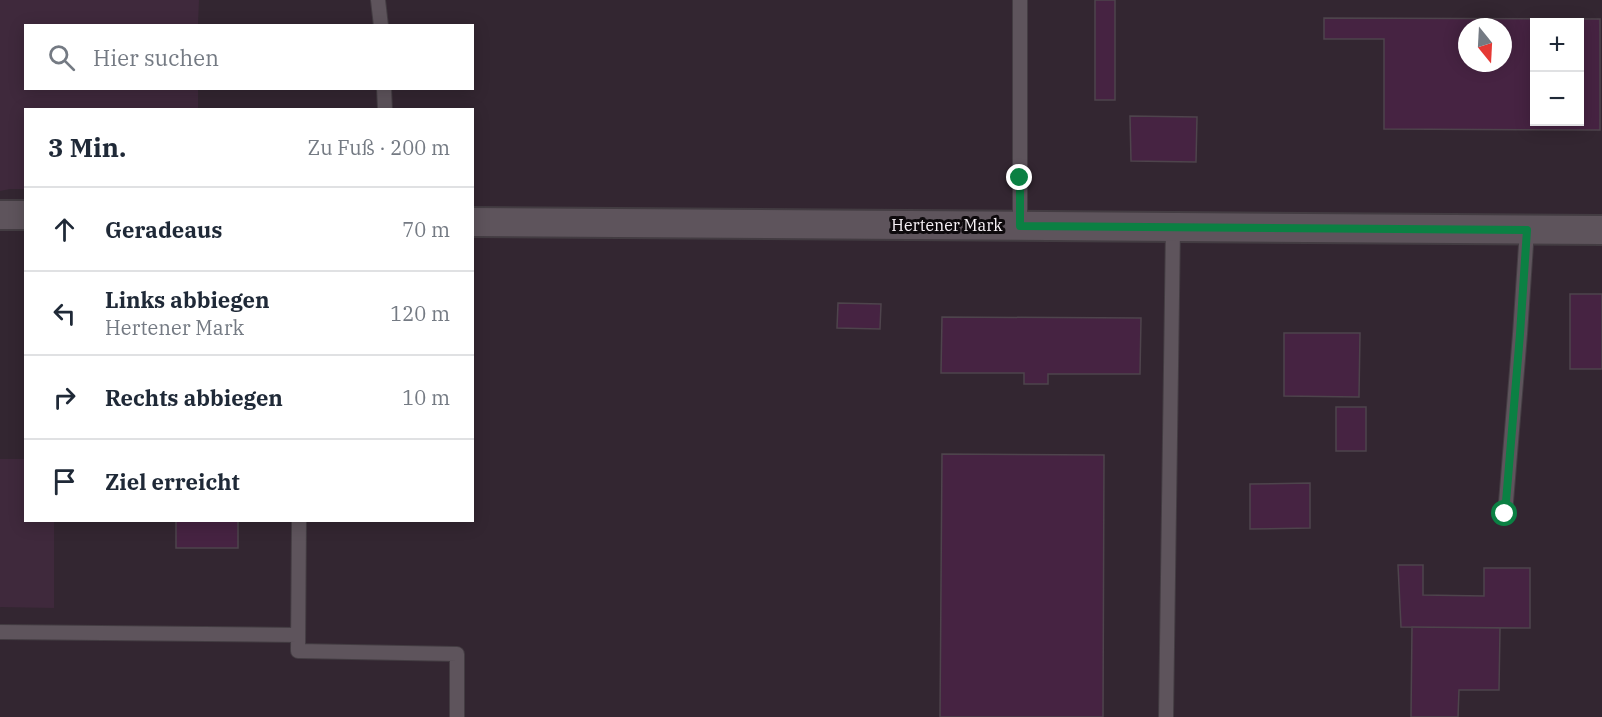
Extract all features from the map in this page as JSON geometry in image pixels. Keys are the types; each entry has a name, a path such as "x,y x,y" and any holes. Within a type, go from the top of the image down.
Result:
{"street":[{"path":"0,215 24,215"},
{"name":"Hertener Mark","path":"474,222 1602,230"}],"lane":[{"path":"378,0 381,24"},
{"path":"1020,0 1020,226"},
{"path":"384,90 385,108"},
{"path":"1166,717 1173,227"},
{"path":"1505,514 1527,230"},
{"path":"299,522 298,651 457,654 457,717"},
{"path":"0,632 298,635"}],"shaded area":[{"path":"0,0 1602,0 1602,717 0,717"},
{"path":"0,0 199,0 198,24 24,24 24,90 198,90 198,108 24,108 24,189 0,191"},
{"path":"0,459 24,459 24,522 54,522 54,608 0,607"}],"building":[{"path":"1095,0 1115,0 1115,100 1095,100"},
{"path":"1324,18 1458,18 1458,72 1512,72 1512,19 1530,19 1530,126 1584,126 1584,19 1600,19 1600,130 1384,129 1384,39 1324,39"},
{"path":"1130,116 1197,117 1196,162 1131,161"},
{"path":"1570,294 1602,294 1602,369 1570,369"},
{"path":"838,303 881,304 880,329 837,328"},
{"path":"942,317 1141,318 1140,374 1048,374 1048,384 1024,384 1024,373 941,373"},
{"path":"1284,333 1360,333 1359,397 1284,396"},
{"path":"1336,407 1366,407 1366,451 1336,451"},
{"path":"942,454 1104,455 1103,717 940,717"},
{"path":"1310,483 1310,528 1250,529 1250,484"},
{"path":"176,522 238,522 238,548 176,548"},
{"path":"1398,565 1423,565 1423,595 1484,596 1484,568 1530,568 1530,628 1401,627"},
{"path":"1412,627 1500,628 1499,690 1459,690 1458,717 1411,717"}],"route":[{"path":"1020,178 1020,226 1527,230 1505,514"}]}
